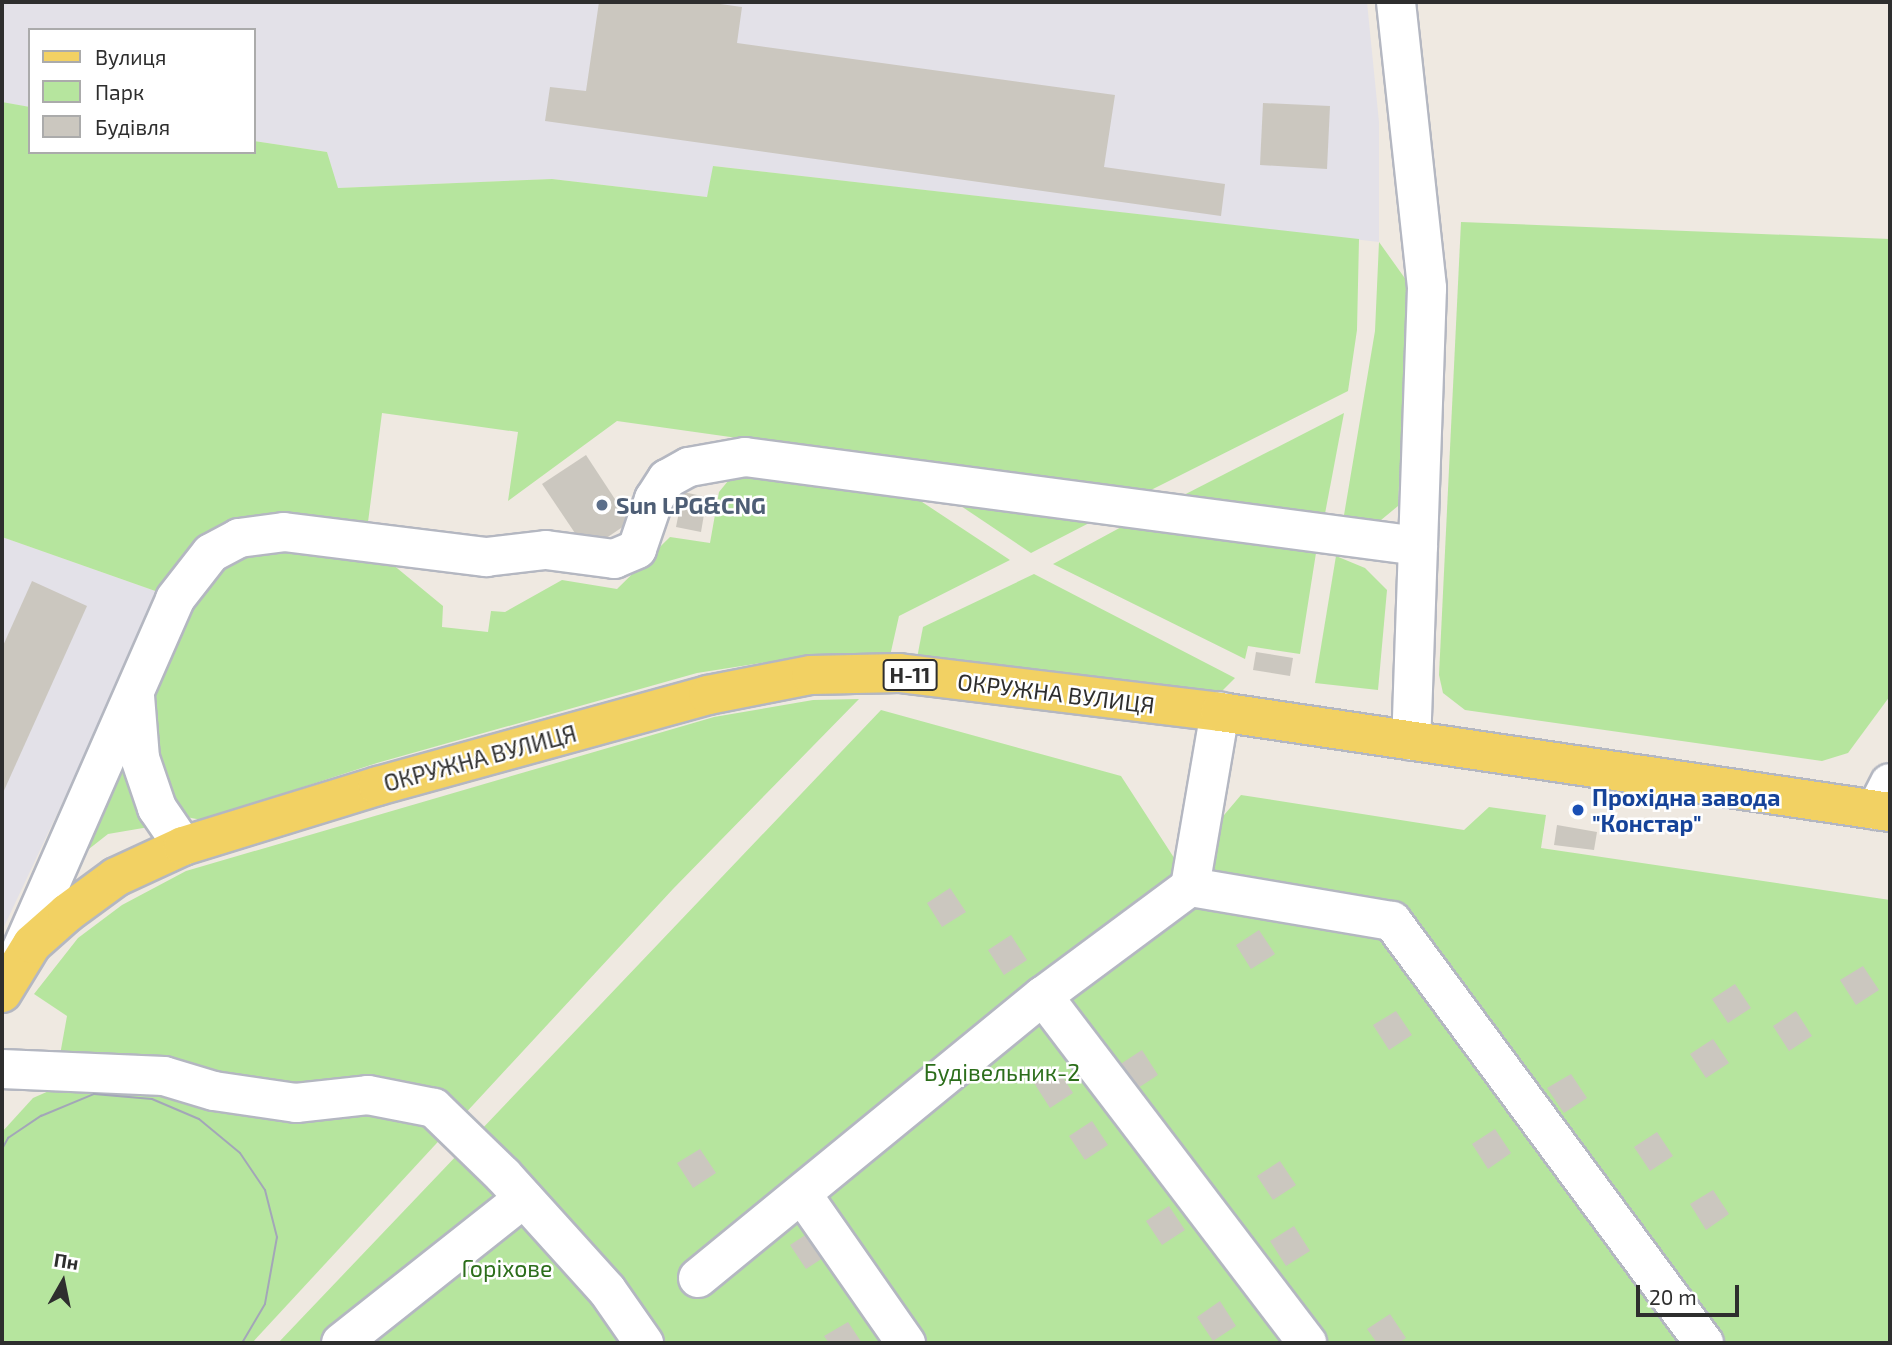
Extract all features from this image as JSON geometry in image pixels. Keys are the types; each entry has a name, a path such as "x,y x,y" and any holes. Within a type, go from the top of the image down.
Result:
{"main road":[{"name":"ОКРУЖНА ВУЛИЦЯ","path":"4,988 32,944 66,913 116,877 183,846 378,786 708,695 811,675 899,673 1220,712 1410,741 1886,802"}],"lane":[{"path":"1396,2 1427,288 1410,741"},
{"path":"4,988 175,599 211,553 239,538 284,532 486,557 546,550 614,559 637,549 654,499 667,479 689,467 745,457 1418,546"},
{"path":"135,691 140,758 157,808 183,846"},
{"path":"698,1278 1044,996 1190,887 1220,712"},
{"path":"1190,887 1392,921 1704,1343"},
{"path":"1044,996 1307,1343"},
{"path":"2,1069 164,1076 214,1091 296,1102 368,1096 434,1108 524,1198 607,1290 644,1343"},
{"path":"802,1194 906,1343"},
{"path":"341,1343 524,1198"}],"shaded area":[{"path":"2,2 1367,2 1379,122 1379,242 714,166 707,197 552,179 337,188 327,152 256,141 256,28 28,28 28,107 2,102"},
{"path":"2,537 161,593 2,931"}],"green space":[{"path":"2,102 28,107 28,154 256,154 256,141 327,152 338,188 552,179 707,197 713,166 1359,239 1357,330 1348,391 1141,495 617,421 508,501 518,432 382,413 367,530 285,519 161,593 2,537"},
{"path":"1461,222 1890,239 1890,696 1848,753 1822,761 1465,710 1443,693 1439,675"},
{"path":"1379,242 1409,284 1398,506 1375,525 1343,521 1375,331"},
{"path":"1344,413 1324,519 1176,499"},
{"path":"746,474 910,494 1010,560 899,616 890,656 813,655 697,673 377,763 202,820 186,817 173,805 156,753 154,690 192,602 217,569 240,554 280,545 386,559 443,606 442,627 488,632 491,611 505,612 562,580 617,589 670,537 710,543 719,492 728,481"},
{"path":"952,500 1093,521 1031,553"},
{"path":"1125,525 1316,553 1300,654 1248,646 1245,659 1053,564"},
{"path":"1336,556 1365,568 1387,590 1378,690 1315,683"},
{"path":"1034,574 1235,678 1221,692 917,658 923,627"},
{"path":"859,699 673,889 461,1118 297,1092 58,1066 67,1016 34,994 78,938 122,905 186,871 714,717 813,700"},
{"name":"Будівельник-2","path":"881,710 1121,776 1180,867 1241,795 1464,830 1489,807 1546,815 1541,848 1890,900 1890,1343 278,1343"},
{"path":"126,747 149,827 108,834 80,856"},
{"path":"76,1079 369,1106 447,1132 252,1343 2,1343 2,1132 33,1098"}],"building":[{"path":"599,2 706,2 742,7 737,43 1115,95 1104,167 1225,184 1221,216 545,121 550,87 586,91"},
{"path":"1263,103 1330,106 1327,169 1260,165"},
{"path":"586,455 630,522 587,551 542,484"},
{"path":"683,492 707,497 701,532 676,527"},
{"path":"32,581 87,606 2,795 2,648"},
{"path":"1256,652 1293,658 1290,676 1253,670"},
{"path":"1557,825 1597,832 1594,850 1554,845"},
{"path":"950,888 966,912 942,927 927,903"},
{"path":"1259,930 1275,954 1251,969 1236,945"},
{"path":"1011,935 1027,960 1004,975 988,950"},
{"path":"1863,966 1879,990 1856,1005 1840,980"},
{"path":"1735,984 1751,1008 1728,1023 1712,999"},
{"path":"1396,1011 1412,1035 1389,1050 1373,1025"},
{"path":"1796,1011 1812,1036 1789,1051 1773,1026"},
{"path":"1713,1039 1729,1063 1706,1078 1690,1054"},
{"path":"1142,1050 1158,1075 1135,1090 1119,1065"},
{"path":"1057,1068 1073,1093 1050,1108 1034,1083"},
{"path":"1571,1074 1587,1098 1564,1113 1547,1088"},
{"path":"1092,1121 1108,1145 1085,1160 1069,1136"},
{"path":"1495,1129 1511,1153 1488,1169 1472,1144"},
{"path":"1657,1132 1673,1156 1650,1171 1634,1147"},
{"path":"700,1149 716,1173 693,1188 677,1163"},
{"path":"1280,1161 1296,1185 1273,1200 1257,1176"},
{"path":"1713,1190 1729,1214 1706,1230 1690,1204"},
{"path":"1169,1206 1185,1230 1162,1245 1146,1221"},
{"path":"1294,1226 1310,1251 1286,1266 1270,1241"},
{"path":"813,1230 829,1254 806,1269 790,1245"},
{"path":"1220,1301 1236,1326 1213,1341 1197,1317"},
{"path":"1390,1314 1406,1338 1399,1343 1377,1343 1367,1329"},
{"path":"848,1322 862,1343 829,1343 824,1336"}],"tram line":[{"path":"2,1149 8,1138 41,1116 94,1094 152,1099 199,1119 240,1153 265,1190 277,1237 265,1304 242,1343"}],"place":[{"name":"Sun LPG&CNG","path":"602,505"},
{"name":"Прохідна завода \"Констар\"","path":"1578,810"}],"park label":[{"name":"Горіхове","path":"507,1268"}]}
